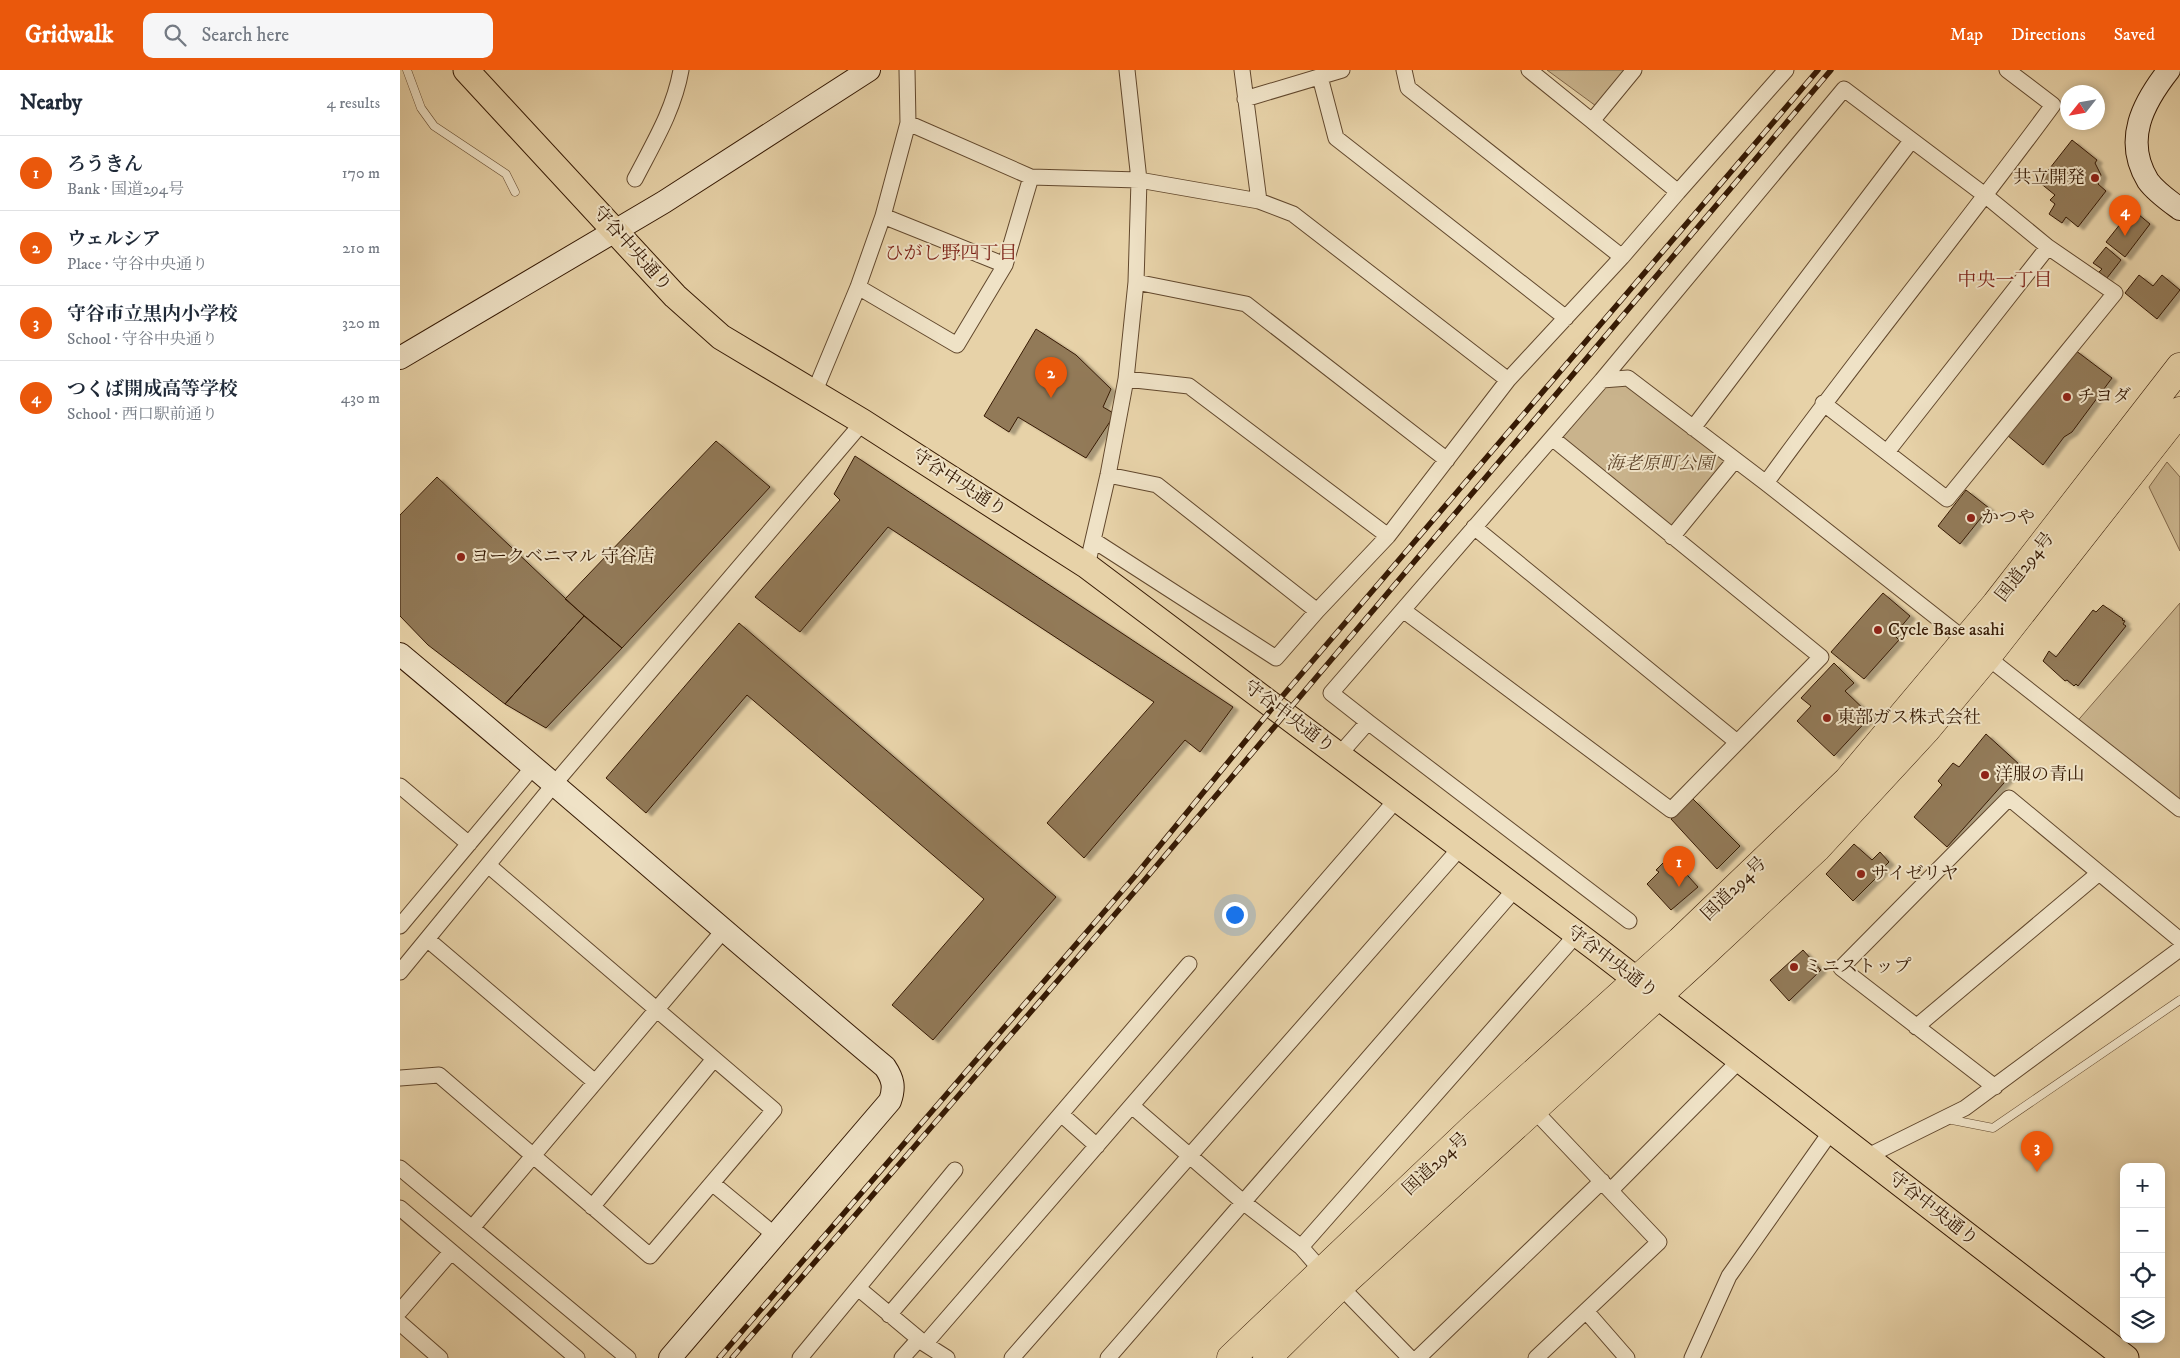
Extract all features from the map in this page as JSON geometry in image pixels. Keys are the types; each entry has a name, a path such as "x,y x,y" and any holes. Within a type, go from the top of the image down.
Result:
{"highway":[{"name":"国道294号","path":"1231,1358 1331,1278 1533,1109 1848,780 1996,604 2180,367"},
{"name":"国道294号","path":"1266,1358 1331,1278 1475,1126 1817,848 1926,730 2178,419"}],"main road":[{"name":"守谷中央通り","path":"466,70 675,296 722,337 863,422 1087,566 1516,888 2126,1358"}],"street":[{"path":"635,179 663,125 678,85 681,70"},
{"path":"400,358 615,231 869,70"},
{"path":"814,393 858,287 883,216 908,123 907,70"},
{"path":"1087,566 1108,475 1126,379 1136,282 1139,180 1127,70"},
{"path":"1242,70 1259,201"},
{"path":"1246,99 1342,70"},
{"path":"1404,70 1408,88 1622,258"},
{"path":"1529,70 1678,192"},
{"path":"1592,121 1634,70"},
{"path":"1093,540 1276,658 1317,611 1388,536 1508,380 1622,258 1786,70"},
{"path":"1766,483 1823,403 1986,196 2053,105 2007,70"},
{"path":"2169,70 2145,104 2138,125 2137,143 2139,161 2148,180 2157,191 2180,210"},
{"path":"1320,77 1336,138 1566,318"},
{"path":"1630,921 1331,693 1602,380 1844,90 1986,196 2048,246 2115,293 1947,498 1823,403"},
{"path":"908,123 1031,177 1139,180 1259,201 1293,214 1508,380"},
{"path":"1693,428 1911,140"},
{"path":"858,287 957,345 1005,265 1031,177"},
{"path":"883,216 1005,265"},
{"path":"1887,452 2048,246"},
{"path":"1136,282 1246,304 1447,460"},
{"path":"1602,380 1628,378 1766,483 2180,809"},
{"path":"1126,379 1189,386 1388,536"},
{"path":"400,972 555,783 863,422"},
{"path":"1403,610 1671,810 1821,656 1552,438"},
{"path":"1672,537 1735,460"},
{"path":"1108,475 1157,485 1317,611"},
{"path":"1474,527 1737,742"},
{"path":"400,654 555,783 723,931 885,1067 892,1077 894,1090 890,1101 670,1358"},
{"path":"1338,755 1368,722"},
{"path":"401,924 534,766"},
{"path":"400,786 469,844"},
{"path":"1994,1087 1841,968 2009,798 2180,940"},
{"path":"902,1358 922,1341 1097,1146 1398,799"},
{"path":"1012,1358 1462,847"},
{"path":"400,1078 439,1075 650,1256 774,1110 488,865"},
{"path":"1916,1027 2099,873"},
{"path":"1108,1358 1516,888"},
{"path":"472,1228 723,931"},
{"path":"1301,1247 1576,935"},
{"path":"427,940 596,1082"},
{"path":"1866,1157 1965,1108 2180,949"},
{"path":"889,1315 1189,964"},
{"path":"592,1207 714,1059"},
{"path":"1418,1358 1740,1060"},
{"path":"1132,1106 1189,1157 1301,1247 1410,1358"},
{"path":"1533,1109 1659,1242 1536,1358"},
{"path":"1061,1114 1097,1146"},
{"path":"1692,1358 1729,1276 1832,1130"},
{"path":"400,1168 628,1358"},
{"path":"800,1358 955,1170"},
{"path":"712,1183 776,1236"},
{"path":"400,1208 576,1358"},
{"path":"400,1312 452,1252"},
{"path":"858,1288 922,1341 947,1358"},
{"path":"1586,1311 1628,1358"},
{"path":"400,1323 440,1358"}],"lane":[{"path":"407,70 421,108 434,126 506,174 515,192"},
{"path":"1942,1118 1993,1128 2180,1000"}],"green space":[{"path":"1547,70 1624,70 1596,106"},
{"name":"海老原町公園","path":"1628,378 1735,460 1672,537 1552,438 1602,380"},
{"path":"2167,462 2180,477 2180,551 2149,487"},
{"path":"2180,603 2180,809 2074,725"}],"building":[{"path":"2072,140 2097,160 2095,163 2101,175 2098,184 2106,191 2078,227 2066,217 2062,223 2049,214 2055,204 2050,200 2055,195 2039,182"},
{"path":"2132,209 2150,224 2125,257 2106,242"},
{"path":"2106,247 2121,260 2107,278 2099,272 2102,269 2093,263"},
{"path":"2139,275 2153,286 2162,275 2180,290 2157,319 2125,293"},
{"path":"1036,329 1076,355 1111,389 1103,407 1115,414 1086,458 1018,417 1009,432 984,416"},
{"path":"2075,350 2112,378 2072,432 2064,437 2043,465 2007,435"},
{"path":"716,441 770,487 622,648 565,599"},
{"path":"855,456 1233,707 1200,752 1185,740 1084,858 1047,823 1154,702 888,527 800,632 755,597 840,500 834,494"},
{"name":"ヨークベニマル 守谷店","path":"437,477 584,616 505,704 428,645 400,616 400,515"},
{"path":"1966,490 1989,508 1960,544 1938,526"},
{"path":"1883,593 1910,616 1894,635 1899,640 1864,679 1831,652"},
{"path":"2103,605 2123,619 2125,621 2123,624 2126,626 2078,686 2076,684 2074,686 2067,680 2065,681 2043,661 2049,651 2056,657 2093,610 2096,612"},
{"path":"584,616 622,648 546,728 505,704"},
{"path":"739,623 1056,897 933,1040 892,1005 984,899 747,695 646,813 606,778"},
{"path":"1834,663 1854,683 1845,691 1871,716 1834,756 1797,721 1811,706 1801,698"},
{"path":"1986,734 2020,765 1947,847 1914,817 1942,785 1938,781 1953,763 1959,767"},
{"path":"1693,799 1740,846 1717,869 1671,819"},
{"path":"1854,844 1872,860 1880,852 1889,862 1881,870 1882,872 1853,901 1826,874"},
{"path":"1670,856 1698,887 1671,910 1647,884 1659,872 1656,870"},
{"path":"1803,950 1821,970 1789,1001 1770,980"}],"railway":[{"path":"719,1358 1135,876 1274,706 1818,70"},
{"path":"732,1358 1142,883 1831,70"}],"place":[{"name":"共立開発","path":"2095,178"},
{"name":"つくば開成高等学校","path":"2125,236"},
{"name":"チヨダ","path":"2067,397"},
{"name":"ウェルシア","path":"1051,398"},
{"name":"かつや","path":"1971,518"},
{"name":"ヨークベニマル 守谷店","path":"461,557"},
{"name":"Cycle Base asahi","path":"1878,630"},
{"name":"東部ガス株式会社","path":"1827,718"},
{"name":"洋服の青山","path":"1985,775"},
{"name":"サイゼリヤ","path":"1861,874"},
{"name":"ろうきん","path":"1679,887"},
{"name":"ミニストップ","path":"1794,967"},
{"name":"守谷市立黒内小学校","path":"2037,1172"}],"district":[{"name":"ひがし野四丁目","path":"951,253"},
{"name":"中央一丁目","path":"2005,280"}]}
